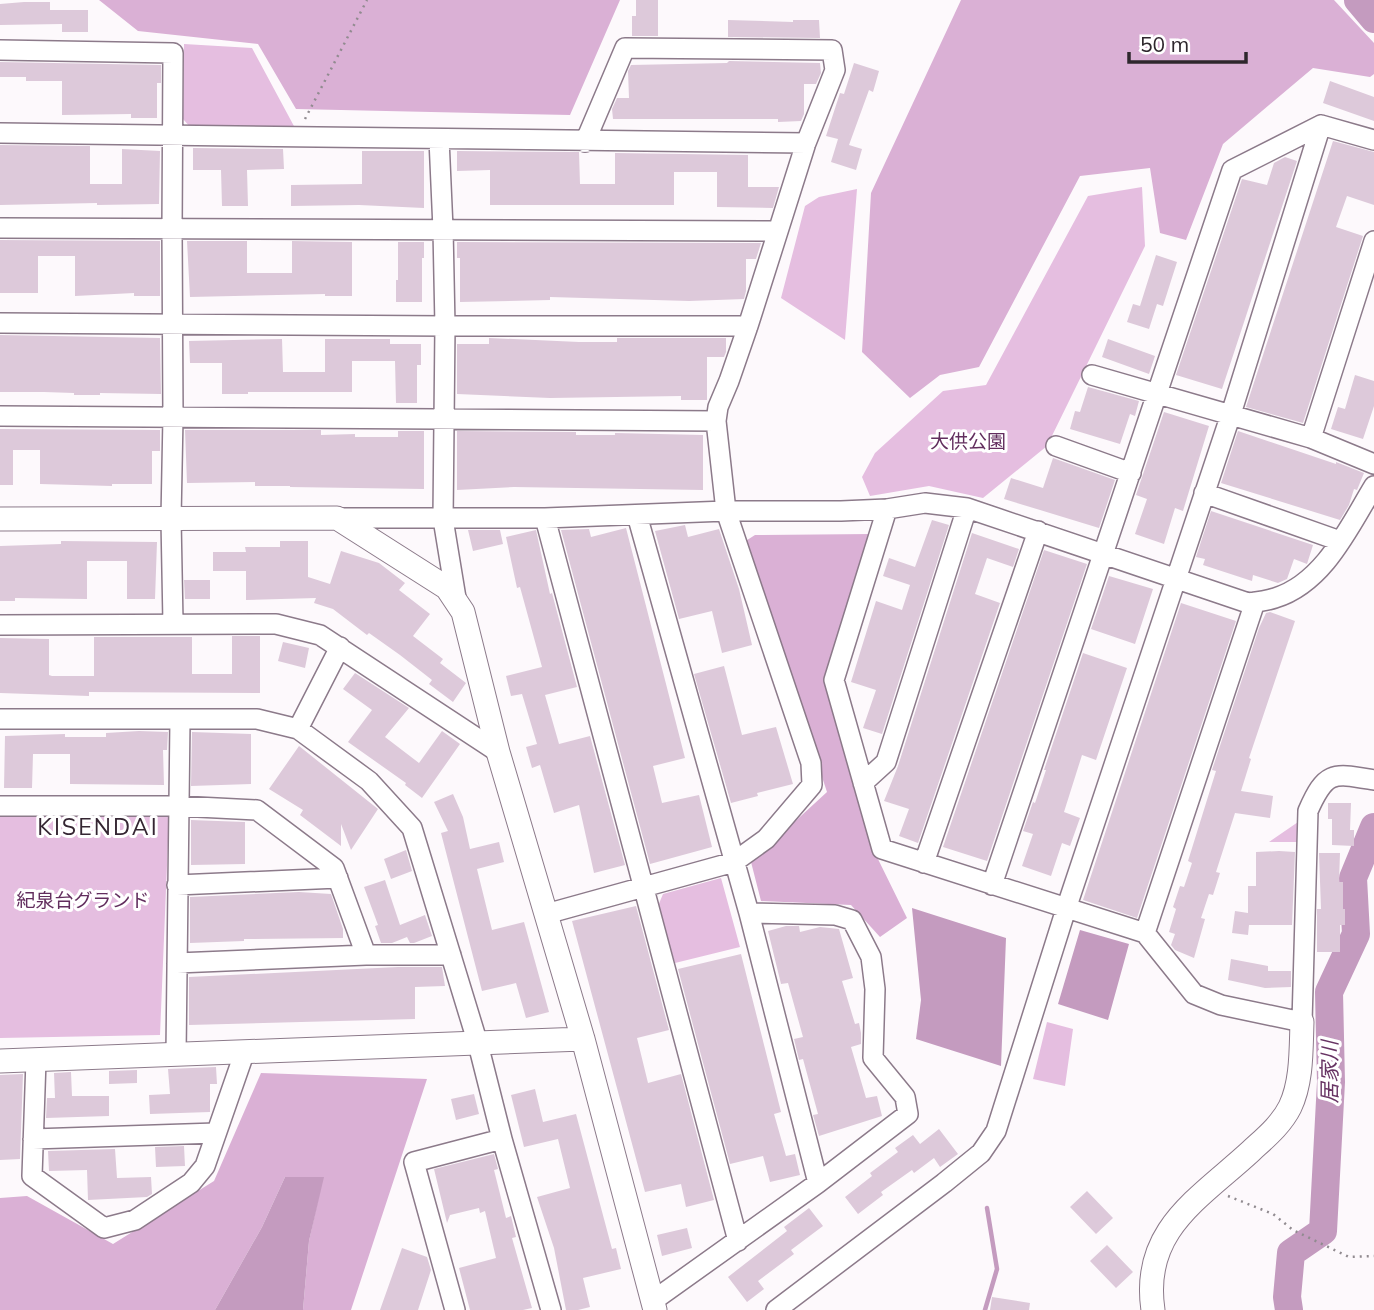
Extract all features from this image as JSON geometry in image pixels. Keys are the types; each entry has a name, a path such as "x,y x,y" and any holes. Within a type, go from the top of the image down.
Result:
{"street":[{"path":"546,914 734,862 766,839 813,785 811,763 726,511 716,421 718,407 748,326 806,143 835,70 832,50 625,48 585,142"},
{"path":"0,50 173,53 173,623"},
{"path":"992,885 1232,170 1321,125 1374,141"},
{"path":"776,1310 981,1153 996,1131 1174,578 1231,414 1321,125"},
{"path":"0,133 806,143"},
{"path":"439,139 443,229 443,519 456,598"},
{"path":"0,228 778,231"},
{"path":"1311,438 1374,241"},
{"path":"0,323 748,326"},
{"path":"1092,375 1311,438 1374,464"},
{"path":"0,416 716,421"},
{"path":"1056,446 1131,474"},
{"path":"0,519 545,518 726,511 841,511 887,509 925,503 967,508 1248,603 1275,598 1304,583 1332,554 1374,486"},
{"path":"1204,493 1340,541"},
{"path":"863,783 886,762 967,508"},
{"path":"887,509 834,680 882,849 1145,933 1194,994 1221,1005 1302,1022"},
{"path":"637,515 749,913 818,1183"},
{"path":"337,518 447,588 463,612 498,752 583,1039 655,1305 908,1114 905,1097 873,1058 874,989 871,957 852,920 835,915 749,913"},
{"path":"545,518 738,1241"},
{"path":"924,863 1038,531"},
{"path":"1145,933 1255,602"},
{"path":"0,625 276,624 320,635 498,752"},
{"path":"298,729 340,647"},
{"path":"0,719 257,719 298,729 369,781 412,828 478,1044 551,1310"},
{"path":"176,1054 180,720"},
{"path":"1153,1310 1150,1290 1157,1252 1181,1212 1206,1193 1273,1130 1290,1106 1300,1069 1308,811 1317,791 1339,774 1374,780"},
{"path":"0,806 178,806 257,810 334,868 366,955"},
{"path":"177,885 338,878"},
{"path":"177,963 366,955 451,955"},
{"path":"0,1061 583,1039"},
{"path":"36,1060 32,1176 104,1228 135,1220 191,1183 205,1166 246,1051"},
{"path":"33,1139 216,1133"},
{"path":"455,1310 414,1162 502,1139"}],"path":[{"path":"295,137 367,0"},
{"path":"1206,1193 1230,1196 1273,1214 1293,1230 1349,1257 1374,1256"}],"green space":[{"path":"184,44 252,48 295,128 191,128 183,119"},
{"name":"大供公園","path":"1142,187 1145,246 1047,446 983,498 929,486 870,496 862,477 875,453 943,391 986,385 1088,196"},
{"path":"857,189 845,340 781,298 805,206 819,197"},
{"name":"紀泉台グランド","path":"0,814 169,817 160,1035 0,1038"},
{"path":"1301,820 1300,842 1269,842"},
{"path":"721,878 740,947 675,963 658,906 663,894"},
{"path":"1047,1022 1073,1029 1065,1086 1033,1079"}],"shaded area":[{"path":"99,0 620,0 570,115 296,109 258,44 138,31"},
{"path":"961,0 1334,0 1374,43 1374,74 1370,77 1313,68 1223,144 1186,240 1160,233 1150,168 1080,176 979,367 940,375 910,398 862,352 871,193"},
{"path":"871,534 828,678 875,853 907,918 880,937 851,905 761,901 751,862 827,792 744,542 755,535"},
{"path":"912,908 1006,938 1001,1066 916,1039 921,1000"},
{"path":"1080,930 1129,944 1108,1020 1058,1004"},
{"path":"261,1073 427,1079 351,1310 303,1310 309,1241 323,1177 285,1177 262,1227 215,1310 0,1310 0,1198 27,1196 113,1244 214,1181"},
{"path":"285,1177 324,1177 309,1241 303,1310 215,1310 262,1227"}],"building":[{"path":"636,0 658,0 658,36 632,36 632,16 636,16"},
{"path":"50,2 50,10 88,10 88,32 62,32 62,24 0,25 0,4"},
{"path":"728,20 819,20 820,38 728,37"},
{"path":"729,61 820,63 821,73 816,84 804,84 804,114 801,121 613,119 612,109 617,98 629,98 628,71 631,65"},
{"path":"0,62 161,65 161,83 157,83 157,118 131,118 131,114 62,115 62,81 26,81 26,77 0,77"},
{"path":"854,63 879,71 873,92 869,90 849,145 862,149 856,170 831,162 838,139 826,136 840,93 844,94"},
{"path":"1330,81 1374,97 1374,121 1323,103"},
{"path":"1333,141 1374,152 1374,205 1347,196 1336,227 1363,236 1303,423 1246,407"},
{"path":"0,145 90,146 90,184 122,184 122,149 160,151 159,204 0,205"},
{"path":"193,148 283,149 284,169 247,170 248,206 222,206 221,170 193,170"},
{"path":"362,151 424,151 424,208 291,206 291,185 362,184"},
{"path":"457,151 579,152 580,184 615,184 615,153 748,155 748,187 779,187 773,208 717,207 717,172 674,172 674,205 490,205 490,170 457,171"},
{"path":"1285,157 1297,161 1222,389 1176,375 1242,179 1267,185 1274,163"},
{"path":"0,240 160,241 160,296 134,296 134,293 75,296 75,256 38,256 38,293 0,293"},
{"path":"187,241 247,241 247,273 292,273 292,241 352,242 352,296 325,294 190,297"},
{"path":"398,242 424,242 422,302 396,302"},
{"path":"457,242 761,243 756,259 746,259 744,299 689,301 550,297 550,300 460,302 460,258 457,258"},
{"path":"1156,255 1177,262 1163,306 1157,304 1149,329 1127,322 1133,304 1140,306"},
{"path":"0,335 160,338 161,394 0,392"},
{"path":"489,338 617,342 617,338 726,338 726,352 724,357 707,357 707,400 681,400 681,396 550,398 457,394 457,344 489,344"},
{"path":"282,339 283,372 325,372 325,339 390,339 390,344 421,344 421,365 417,365 417,403 396,403 395,361 352,361 352,392 248,394 222,394 222,363 190,363 189,341"},
{"path":"1108,339 1155,356 1149,374 1102,357"},
{"path":"1355,375 1374,381 1374,406 1363,439 1331,429 1338,407 1345,409"},
{"path":"1088,387 1139,401 1135,416 1130,414 1120,444 1070,429 1075,411 1080,412"},
{"path":"1164,412 1209,426 1183,511 1175,508 1164,544 1135,534 1147,499 1136,495"},
{"path":"0,429 160,430 160,451 152,451 152,484 40,484 40,450 13,450 13,485 0,485"},
{"path":"185,430 321,430 321,435 355,434 355,437 398,437 398,431 424,431 424,489 255,486 255,482 187,483"},
{"path":"457,431 703,435 703,490 514,487 457,490"},
{"path":"1238,431 1364,473 1340,520 1221,483"},
{"path":"1053,458 1115,480 1099,528 1004,499 1011,478 1043,488"},
{"path":"1211,511 1313,545 1307,564 1294,559 1287,579 1278,583 1253,575 1252,581 1203,565 1205,559 1196,557"},
{"path":"932,520 949,525 882,734 863,728 876,690 851,682 876,601 902,610 910,585 883,576 889,558 915,567"},
{"path":"685,525 688,537 719,529 739,589 752,645 722,653 712,611 679,619 655,531"},
{"path":"626,528 685,758 653,766 662,803 699,795 712,847 650,864 561,530 589,529 591,537"},
{"path":"468,530 500,530 503,544 473,551"},
{"path":"536,530 550,594 552,593 577,687 545,695 559,744 590,736 625,865 594,873 579,805 554,813 540,765 532,768 526,747 537,744 522,694 511,696 506,676 542,667 520,587 517,588 506,537"},
{"path":"972,533 1019,549 1013,567 987,558 975,594 1000,603 918,843 899,836 909,809 884,801 898,766"},
{"path":"61,541 157,542 155,599 127,599 127,561 87,561 87,599 15,598 15,601 0,601 0,546 61,544"},
{"path":"280,541 308,541 308,577 330,584 341,551 379,563 405,583 399,590 430,614 413,636 443,659 440,663 466,683 453,702 429,684 432,680 400,655 369,633 367,635 333,609 314,603 316,598 246,600 246,571 213,571 213,552 246,552 245,547 280,547"},
{"path":"1044,550 1087,564 987,861 943,847"},
{"path":"1109,576 1153,589 1135,644 1091,629"},
{"path":"184,580 210,580 210,599 185,599"},
{"path":"1181,603 1236,621 1137,918 1083,900"},
{"path":"1266,613 1295,621 1249,758 1251,759 1241,791 1273,796 1270,818 1235,813 1216,872 1220,873 1213,895 1209,894 1201,918 1205,919 1194,958 1175,950 1171,945 1175,934 1169,932 1176,909 1173,907 1180,886 1184,887 1192,863 1188,861 1216,771 1212,770 1259,628"},
{"path":"232,636 260,636 260,693 89,692 89,696 0,693 0,638 49,639 49,675 94,676 94,637 192,637 192,674 232,674"},
{"path":"283,642 309,648 305,668 278,661"},
{"path":"1083,653 1127,668 1096,760 1082,755 1064,812 1080,818 1070,846 1062,843 1051,876 1022,866 1033,834 1023,831 1033,802 1035,803"},
{"path":"724,666 742,735 776,727 793,784 731,803 694,674"},
{"path":"355,673 409,708 385,737 419,763 442,731 460,744 422,798 405,785 406,783 348,742 372,710 343,689"},
{"path":"168,732 167,750 163,750 164,785 70,784 70,754 33,754 32,788 4,788 5,736 65,734 65,737 106,737 106,733"},
{"path":"192,732 251,734 251,784 191,786"},
{"path":"299,746 378,809 351,850 341,824 341,846 300,815 303,810 269,789"},
{"path":"453,794 463,817 470,849 499,842 504,862 477,869 492,930 524,922 549,1012 526,1018 516,983 482,991 441,833 448,831 434,802"},
{"path":"1328,803 1351,803 1350,830 1354,830 1354,846 1332,845 1332,819 1328,819"},
{"path":"191,820 245,822 245,864 191,865"},
{"path":"406,850 412,871 391,879 384,859"},
{"path":"1256,852 1295,852 1292,925 1249,925 1248,935 1232,933 1235,911 1248,913 1248,886 1256,886"},
{"path":"1319,853 1340,853 1339,882 1343,882 1345,925 1340,925 1340,952 1317,952 1317,909 1321,909"},
{"path":"385,880 400,925 425,915 432,936 414,943 410,943 407,937 392,943 381,943 375,926 378,925 364,887"},
{"path":"299,892 331,894 343,929 343,938 244,939 190,943 190,897"},
{"path":"636,906 669,1030 637,1038 648,1083 681,1074 714,1200 686,1207 681,1184 645,1192 572,921"},
{"path":"799,926 800,932 820,927 839,929 853,978 842,981 855,1024 859,1023 861,1033 861,1044 851,1047 866,1098 877,1096 882,1116 819,1136 813,1115 818,1114 803,1059 799,1060 794,1039 803,1037 788,983 781,984 768,931"},
{"path":"741,954 781,1112 774,1114 786,1156 795,1154 800,1175 770,1182 763,1156 730,1164 678,969"},
{"path":"1231,959 1268,966 1268,971 1291,971 1291,987 1265,988 1228,980"},
{"path":"442,967 445,986 415,987 415,1019 189,1025 189,977"},
{"path":"216,1067 217,1084 210,1084 210,1112 150,1114 149,1095 170,1094 168,1069"},
{"path":"137,1070 137,1083 109,1084 109,1071"},
{"path":"71,1072 72,1096 109,1096 109,1116 46,1118 47,1098 55,1098 54,1073"},
{"path":"23,1074 20,1159 0,1160 0,1075"},
{"path":"535,1089 543,1122 576,1114 612,1249 616,1248 621,1269 583,1278 590,1307 578,1310 566,1310 554,1248 537,1197 570,1188 558,1139 524,1147 511,1095"},
{"path":"474,1094 479,1114 456,1120 451,1099"},
{"path":"939,1129 958,1154 940,1167 934,1158 914,1173 912,1170 881,1192 883,1195 858,1214 845,1197 872,1176 870,1173 898,1152 895,1148 913,1135 920,1144"},
{"path":"184,1146 185,1166 156,1167 155,1147"},
{"path":"115,1149 117,1178 151,1177 152,1194 147,1197 88,1200 87,1170 49,1171 48,1151"},
{"path":"494,1154 498,1169 494,1170 506,1218 511,1216 516,1237 512,1238 532,1308 523,1310 470,1310 459,1268 496,1258 485,1211 480,1213 479,1208 450,1215 447,1223 434,1169"},
{"path":"1087,1191 1113,1218 1096,1234 1070,1207"},
{"path":"809,1208 823,1226 791,1250 794,1254 758,1281 764,1289 747,1302 728,1277 787,1231 784,1227"},
{"path":"687,1228 692,1248 662,1256 657,1235"},
{"path":"1107,1245 1133,1272 1116,1288 1090,1261"},
{"path":"402,1248 427,1257 431,1270 418,1310 380,1310"},
{"path":"992,1297 1030,1303 1029,1310 990,1310"}],"waterway":[{"name":"居家川","path":"1358,0 1374,19"},
{"name":"居家川","path":"1289,1310 1287,1297 1291,1253 1323,1231 1331,1082 1329,992 1356,934 1353,878 1374,827"},
{"path":"985,1310 997,1269 987,1208"}],"district":[{"name":"KISENDAI","path":"98,827"}]}
